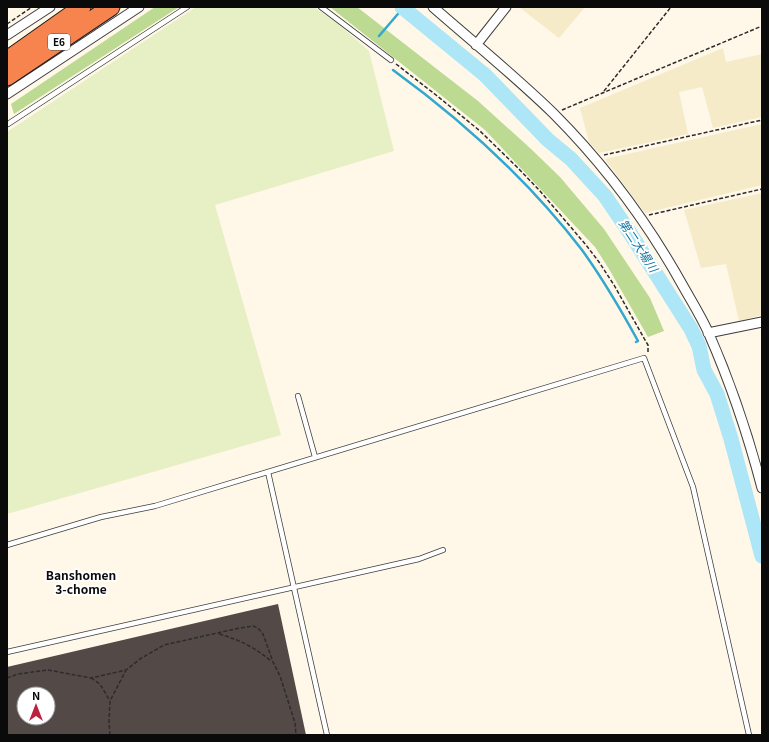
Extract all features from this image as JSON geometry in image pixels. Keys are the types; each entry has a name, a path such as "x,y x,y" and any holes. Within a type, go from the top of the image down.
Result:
{"highway":[{"name":"E6","path":"7,60 82,7"},
{"name":"E6","path":"7,77 111,7"},
{"path":"7,50 61,22"}],"street":[{"path":"7,35 50,7"},
{"path":"7,94 139,7"},
{"path":"433,7 519,82 553,114 594,158 640,216 672,266 708,333 737,402 762,488"},
{"path":"476,45 506,7"},
{"path":"708,333 762,322"}],"lane":[{"path":"8,124 187,7"},
{"path":"321,7 391,60"},
{"path":"7,545 101,517 155,506 644,358 694,487 749,735"},
{"path":"298,396 315,457"},
{"path":"268,472 327,735"},
{"path":"7,652 419,560 443,550"}],"path":[{"path":"7,24 32,7"},
{"path":"603,93 671,7"},
{"path":"553,114 762,26"},
{"path":"391,60 480,131 540,191 586,245 603,268 648,345 648,358"},
{"path":"594,158 762,120"},
{"path":"640,216 762,189"},
{"path":"110,735 110,701 126,670 140,659 164,645 218,634 235,628 253,626 258,628 263,634 273,662 280,676 295,723 296,735"},
{"path":"218,634 235,638 253,647 273,662"},
{"path":"7,678 18,674 48,670 91,678 100,684 110,701"},
{"path":"91,678 126,670"}],"shaded area":[{"path":"519,7 585,7 559,38"},
{"path":"723,48 726,62 762,54 762,117 713,128 702,87 679,92 688,134 599,153 589,142 580,108"},
{"path":"762,124 762,185 645,213 605,159"},
{"path":"762,193 762,315 739,321 726,264 701,268 684,210"}],"green space":[{"path":"155,7 179,7 14,114 11,104"},
{"path":"196,7 314,7 336,22 369,51 394,151 215,205 281,435 7,514 7,132"},
{"path":"330,7 357,7 478,101 560,177 604,229 650,298 664,331 648,337 595,247 485,130"}],"building":[{"path":"278,604 306,735 7,735 7,667"}],"waterway":[{"name":"第二大場川","path":"402,7 485,75 548,140 571,159 605,196 630,233 691,329 699,346 704,370 717,394 731,439 762,556"},
{"path":"379,36 403,8"},
{"path":"393,70 470,131 540,200 590,261 625,318 638,341 636,342"}],"district":[{"name":"Banshomen 3-chome","path":"81,583"}]}
